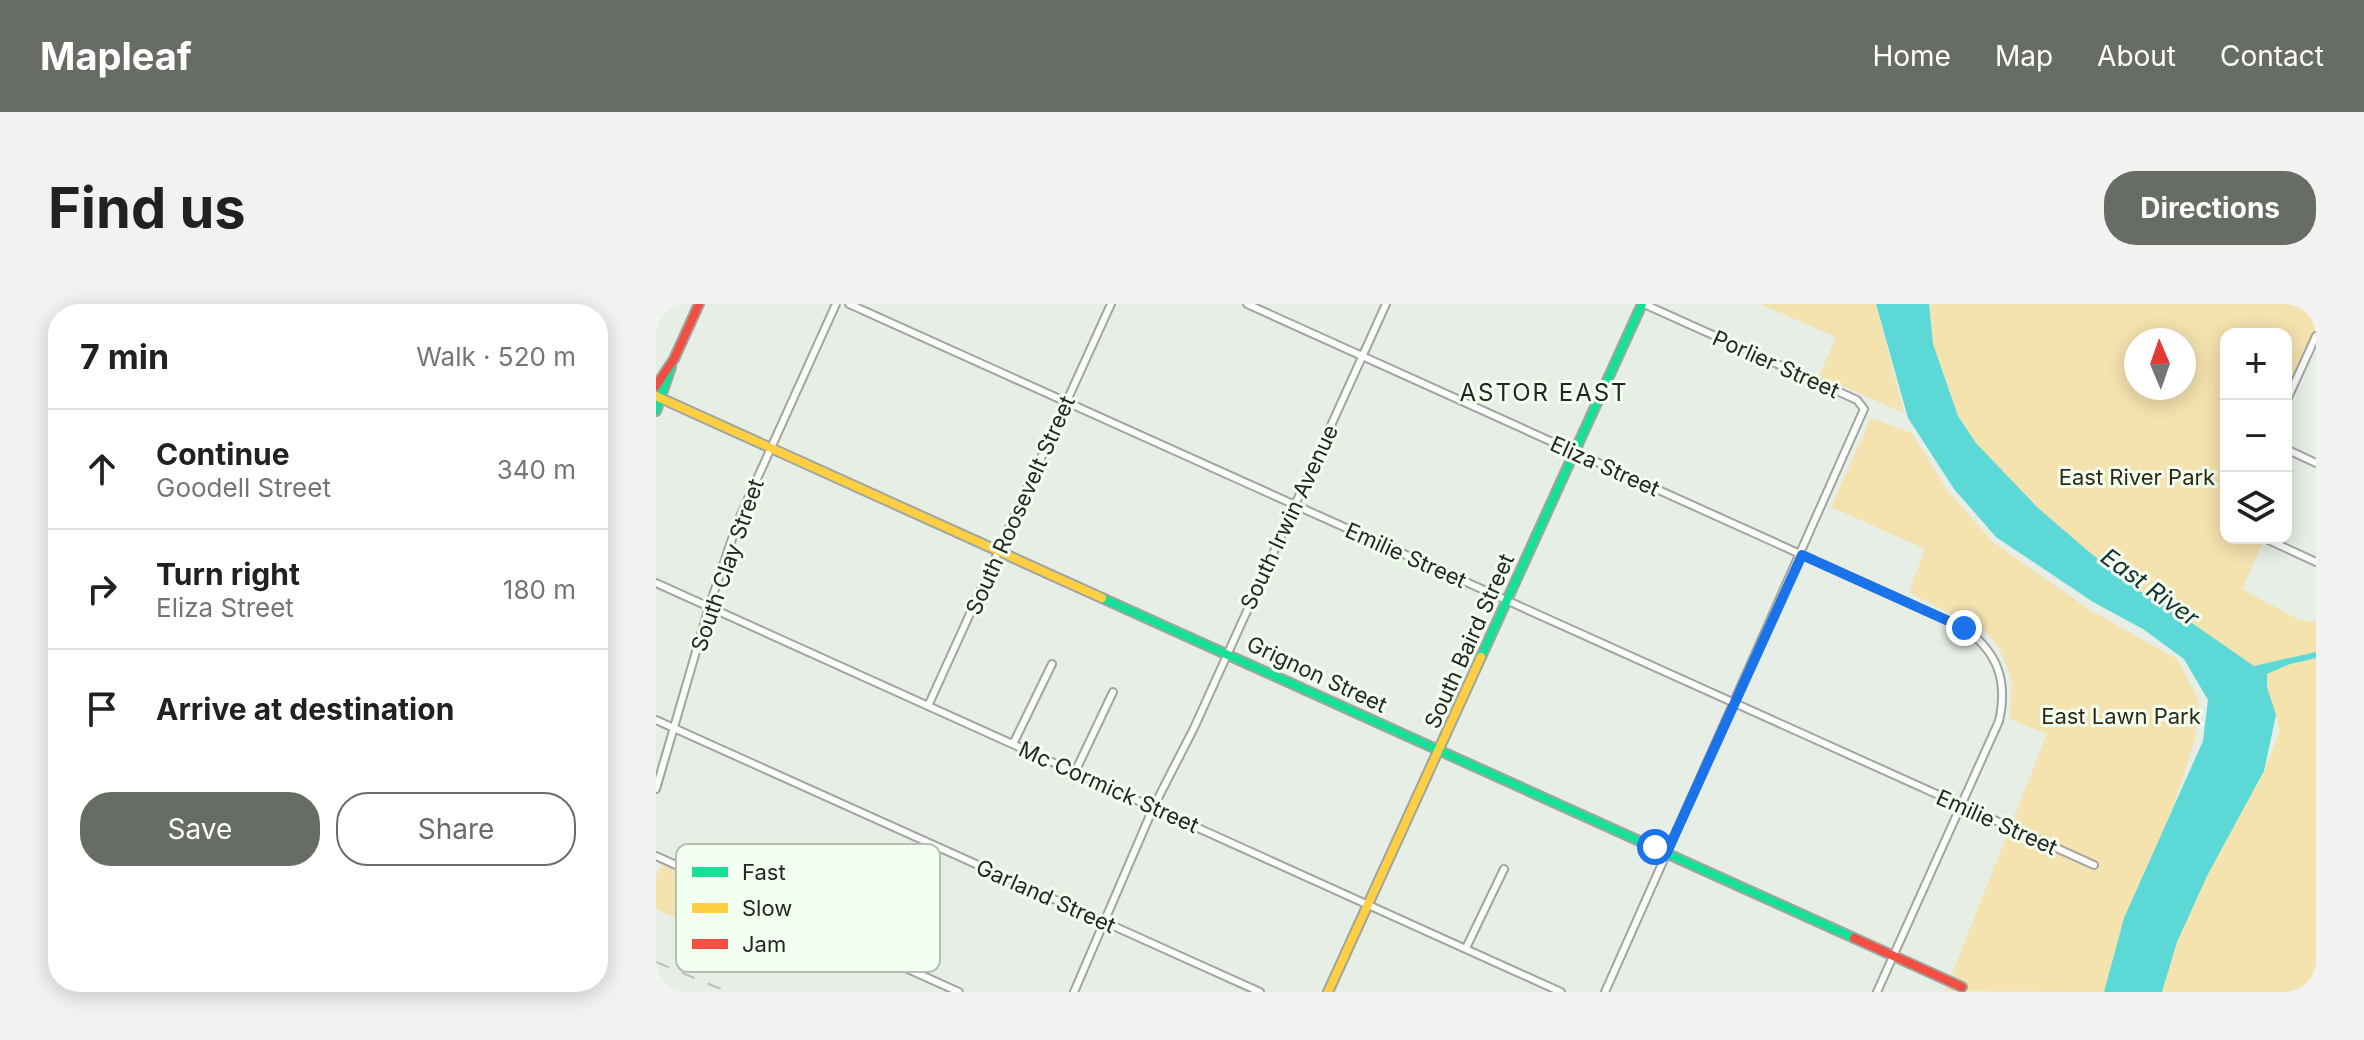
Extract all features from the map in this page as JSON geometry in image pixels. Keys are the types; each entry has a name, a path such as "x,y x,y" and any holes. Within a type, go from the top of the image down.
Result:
{"street":[{"path":"656,411 674,359 699,304"},
{"name":"South Clay Street","path":"656,789 709,607 738,521 836,304"},
{"name":"Emilie Street","path":"849,304 2094,865"},
{"name":"South Roosevelt Street","path":"928,706 1111,304"},
{"name":"Eliza Street","path":"1247,304 1964,628 1978,638 1993,656 2001,675 2003,702 1999,721 1877,992"},
{"name":"South Irwin Avenue","path":"1074,992 1154,806 1194,728 1386,304"},
{"name":"Porlier Street","path":"1643,304 1857,400 1864,406 1802,555"},
{"name":"South Baird Street","path":"1328,992 1643,304"},
{"path":"2287,400 2309,360 2316,336"},
{"path":"656,386 674,359"},
{"name":"Grignon Street","path":"659,397 1962,987"},
{"path":"2292,452 2316,463"},
{"path":"2277,544 2316,562"},
{"path":"1605,992 1802,555"},
{"name":"Mc Cormick Street","path":"656,583 1561,992"},
{"path":"1013,744 1052,664"},
{"path":"1075,772 1113,692"},
{"name":"Garland Street","path":"656,720 931,844"},
{"name":"Garland Street","path":"940,848 1260,992"},
{"path":"656,856 676,865"},
{"path":"1466,948 1504,869"},
{"path":"914,972 959,992"}],"green space":[{"path":"1760,304 1876,304 1904,413 1819,376 1836,337"},
{"name":"East River Park","path":"1929,304 2316,304 2316,336 2292,389 2292,328 2220,328 2220,544 2262,544 2242,589 2299,620 2316,622 2316,979 2310,992 2162,992 2177,942 2208,874 2264,771 2280,731 2276,715 2254,666 2176,612 2141,592 2088,551 2037,507 1976,443 1958,416 1933,344"},
{"name":"East Lawn Park","path":"1871,418 1912,433 1947,490 1993,542 2090,610 2177,659 2199,701 2195,740 2173,807 2124,918 2104,992 1945,991 2047,734 2010,719 2012,680 1999,648 1986,632 1909,592 1925,549 1831,507"},
{"path":"662,864 676,870 676,918 656,909 656,876"}],"water":[{"path":"1876,304 1929,304 1933,344 1958,416 1976,443 2037,507 2088,551 2141,592 2176,612 2254,666 2316,652 2316,658 2267,674 2267,687 2276,715 2264,771 2208,874 2177,942 2162,992 2104,992 2124,918 2203,741 2208,700 2184,659 2143,629 2093,602 1996,537 1954,489 1908,418"}],"railway":[{"path":"656,962 676,970"},
{"path":"680,972 728,992"}],"traffic: fast":[{"path":"1481,657 1642,304"},
{"path":"656,411 671,367"},
{"path":"1102,598 1854,938"}],"traffic: slow":[{"path":"656,396 1102,598"},
{"path":"1328,992 1481,657"}],"traffic: jam":[{"path":"656,386 674,359 699,304"},
{"path":"1854,938 1962,987"}],"district":[{"name":"ASTOR EAST","path":"1544,392"}],"route":[{"path":"1655,847 1667,852 1802,555 1964,628"}],"water label":[{"name":"East River","path":"2150,587"}]}
